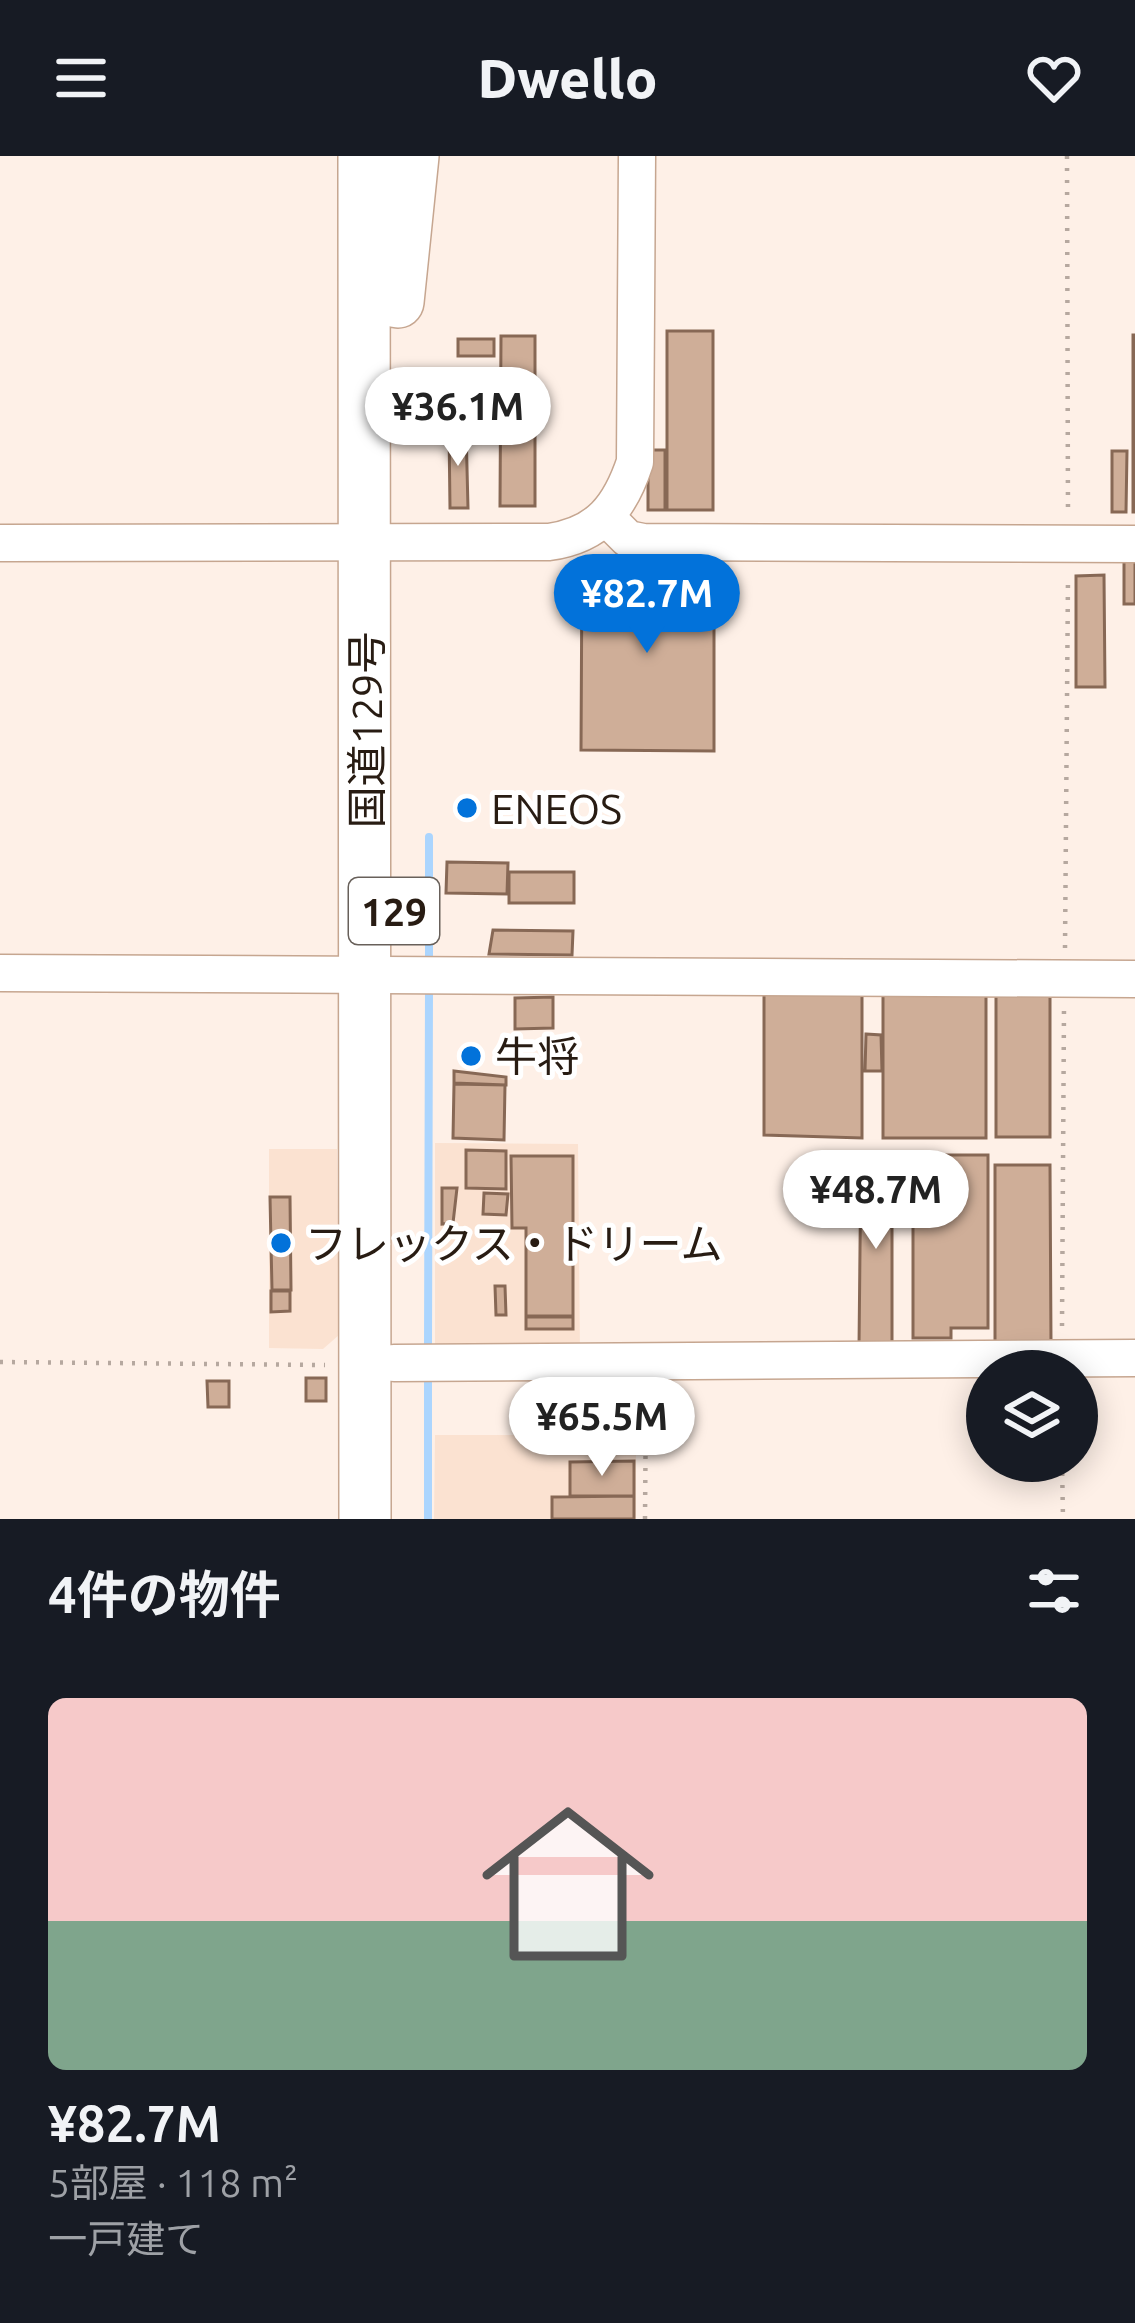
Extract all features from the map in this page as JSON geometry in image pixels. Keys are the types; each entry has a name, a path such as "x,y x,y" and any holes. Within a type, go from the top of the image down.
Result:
{"highway":[{"name":"129","path":"349,156 381,303"},
{"name":"国道129号","path":"364,156 381,303 381,544 406,974 405,1364 393,1519"},
{"name":"国道129号","path":"381,303 398,156"},
{"name":"129","path":"381,303 413,156"},
{"name":"国道129号","path":"365,1519 405,1364"}],"street":[{"path":"0,544 549,542 583,533 607,518 635,462 637,156"},
{"path":"607,518 628,539 644,542 1135,544"},
{"path":"0,974 1135,979"},
{"path":"1098,1358 1135,1358"},
{"path":"405,1364 966,1359"}],"path":[{"path":"1061,1350 1067,156"},
{"path":"645,1519 646,1361"},
{"path":"0,1362 405,1364"},
{"path":"1062,1482 1063,1519"}],"shaded area":[{"path":"435,1143 578,1144 580,1353 435,1349"},
{"path":"269,1149 337,1149 339,1335 323,1349 269,1348"},
{"path":"435,1435 636,1435 636,1519 434,1519"}],"building":[{"path":"667,331 713,331 713,510 667,510"},
{"path":"1135,335 1135,512 1133,512"},
{"path":"501,336 535,336 535,506 500,506"},
{"path":"458,339 494,339 494,356 458,356"},
{"path":"466,428 468,508 450,508 449,429"},
{"path":"648,450 665,450 665,510 648,510"},
{"path":"1112,451 1127,451 1126,512 1112,512"},
{"path":"1124,557 1135,557 1135,604 1124,604"},
{"path":"582,559 688,560 688,570 714,570 714,751 581,750"},
{"path":"1104,575 1105,687 1076,687 1076,576"},
{"path":"447,862 508,863 507,894 446,893"},
{"path":"509,872 574,872 574,903 509,903"},
{"path":"493,930 573,931 572,955 489,954"},
{"path":"996,985 1050,986 1050,1137 996,1137"},
{"path":"764,988 862,988 862,1138 764,1135"},
{"path":"883,994 986,994 986,1138 883,1138"},
{"path":"553,997 553,1028 515,1029 515,998"},
{"path":"866,1034 881,1035 882,1071 865,1071"},
{"path":"454,1071 506,1077 506,1085 454,1083"},
{"path":"454,1084 505,1085 504,1140 453,1138"},
{"path":"466,1150 506,1151 506,1189 466,1188"},
{"path":"861,1154 892,1154 892,1347 859,1347"},
{"path":"913,1155 988,1155 988,1328 951,1328 951,1338 913,1338"},
{"path":"511,1156 573,1156 573,1316 526,1316 526,1228 512,1228"},
{"path":"995,1165 1050,1165 1051,1344 995,1345"},
{"path":"442,1188 457,1188 453,1223 442,1224"},
{"path":"484,1193 508,1194 506,1215 483,1214"},
{"name":"フレックス・ドリーム","path":"270,1197 290,1197 291,1290 272,1290"},
{"path":"495,1286 505,1286 506,1315 496,1315"},
{"path":"271,1291 290,1291 290,1311 271,1312"},
{"path":"526,1317 573,1317 573,1329 526,1329"},
{"path":"306,1378 326,1378 326,1401 306,1401"},
{"path":"207,1381 229,1381 229,1407 208,1407"},
{"path":"634,1461 634,1496 570,1496 570,1462"},
{"path":"634,1496 634,1519 552,1519 552,1497"}],"waterway":[{"path":"429,837 429,967"},
{"path":"428,1351 429,988"},
{"path":"428,1372 428,1519"}],"place":[{"name":"ENEOS","path":"467,808"},
{"name":"牛将","path":"471,1056"},
{"name":"フレックス・ドリーム","path":"281,1243"}]}
